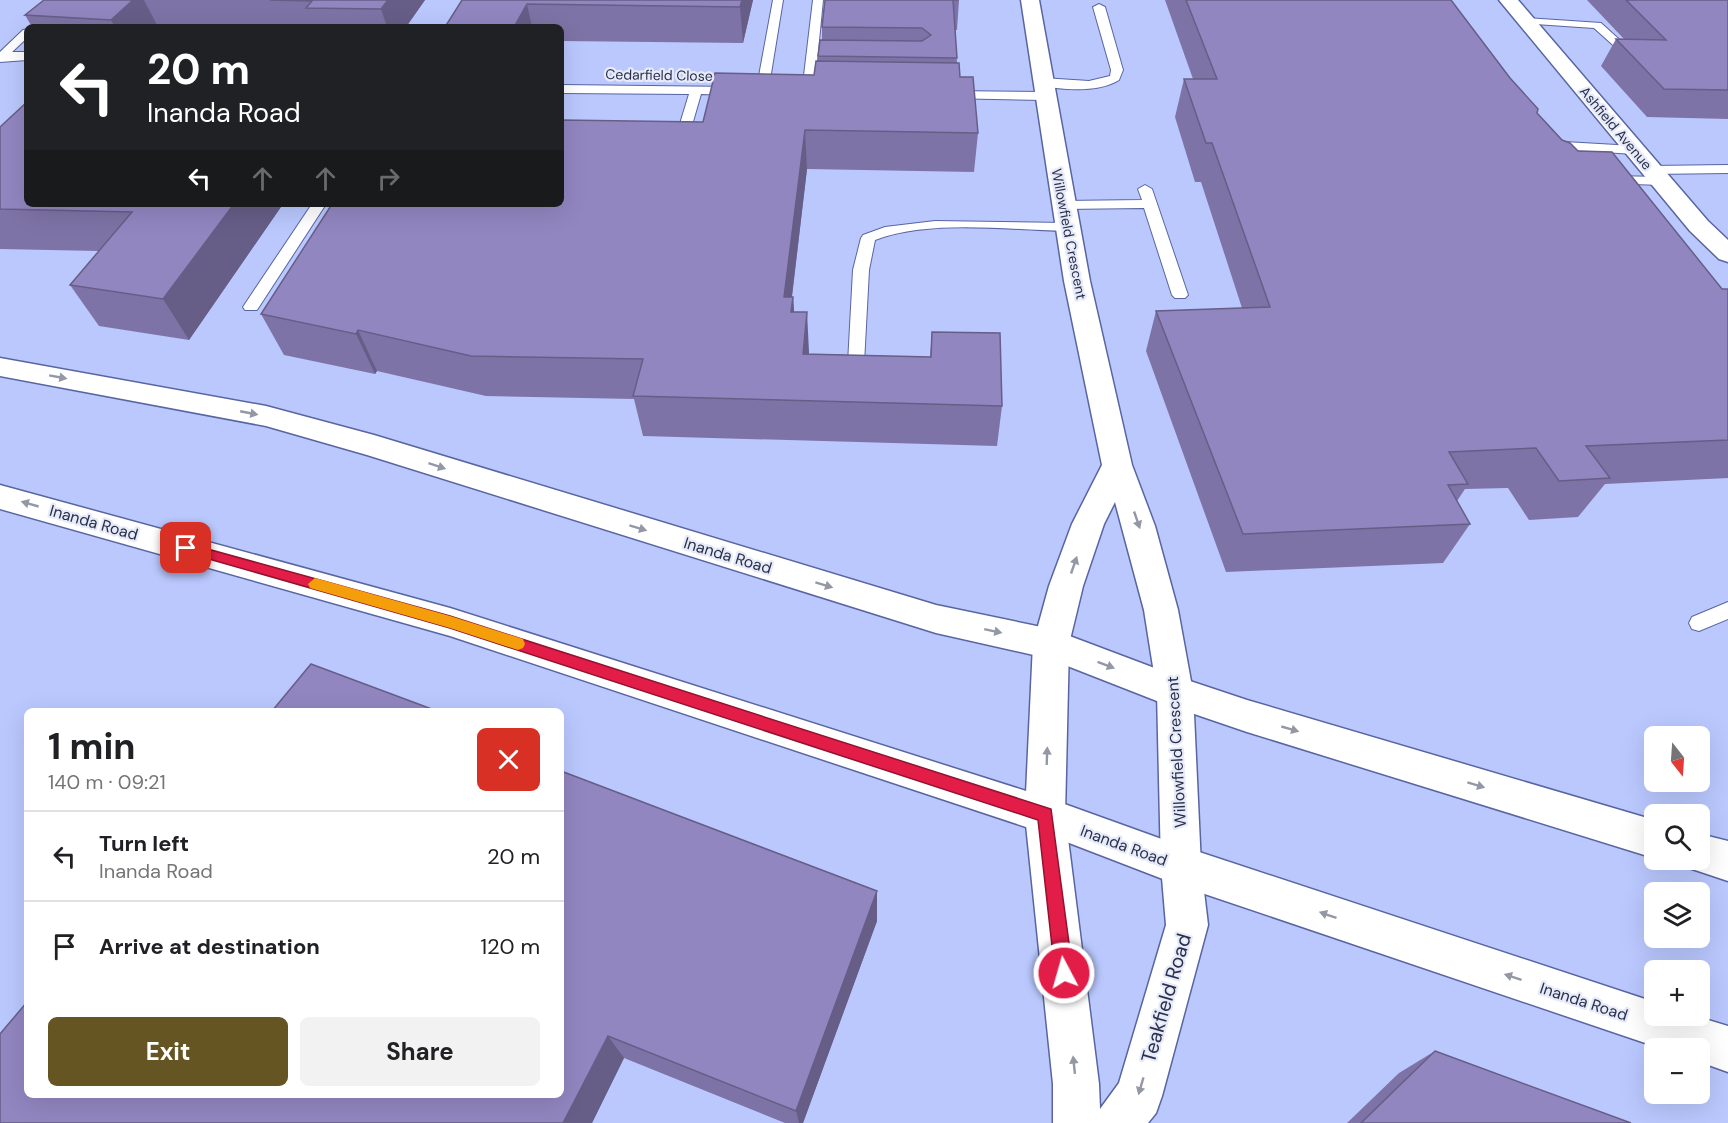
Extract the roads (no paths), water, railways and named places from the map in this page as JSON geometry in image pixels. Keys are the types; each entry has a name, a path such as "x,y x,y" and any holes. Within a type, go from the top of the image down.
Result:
{"main road":[{"name":"Willowfield Crescent","path":"1030,0 1065,216 1117,465 1139,526 1159,600 1175,692 1181,866"},
{"name":"Ashfield Avenue","path":"1508,0 1699,226 1728,254"},
{"name":"Inanda Road","path":"0,367 267,416 374,446 936,619 1051,644 1175,692 1644,836"},
{"path":"1077,1123 1076,1084 1045,815 1051,644 1066,586 1088,524 1117,465"},
{"name":"Inanda Road","path":"0,497 450,622 1045,815 1085,832 1181,866 1728,1049"},
{"path":"1710,856 1728,861"},
{"name":"Teakfield Road","path":"1118,1123 1139,1096 1187,925 1181,866"}],"lane":[{"name":"Cedarfield Close","path":"564,89 768,92 778,0"},
{"path":"808,92 816,64 818,0"},
{"path":"938,95 1043,89 1113,79 1117,70 1099,7"},
{"path":"1526,21 1597,25 1628,52"},
{"path":"1,57 24,35"},
{"path":"1,57 24,56"},
{"path":"660,136 675,135 685,129 696,91"},
{"path":"1530,146 1634,150"},
{"path":"1593,180 1728,169"},
{"path":"1145,189 1180,295"},
{"path":"854,385 861,270 868,238 894,229 1065,216 1150,204"},
{"path":"250,307 318,207"},
{"path":"1699,623 1728,610"}]}
